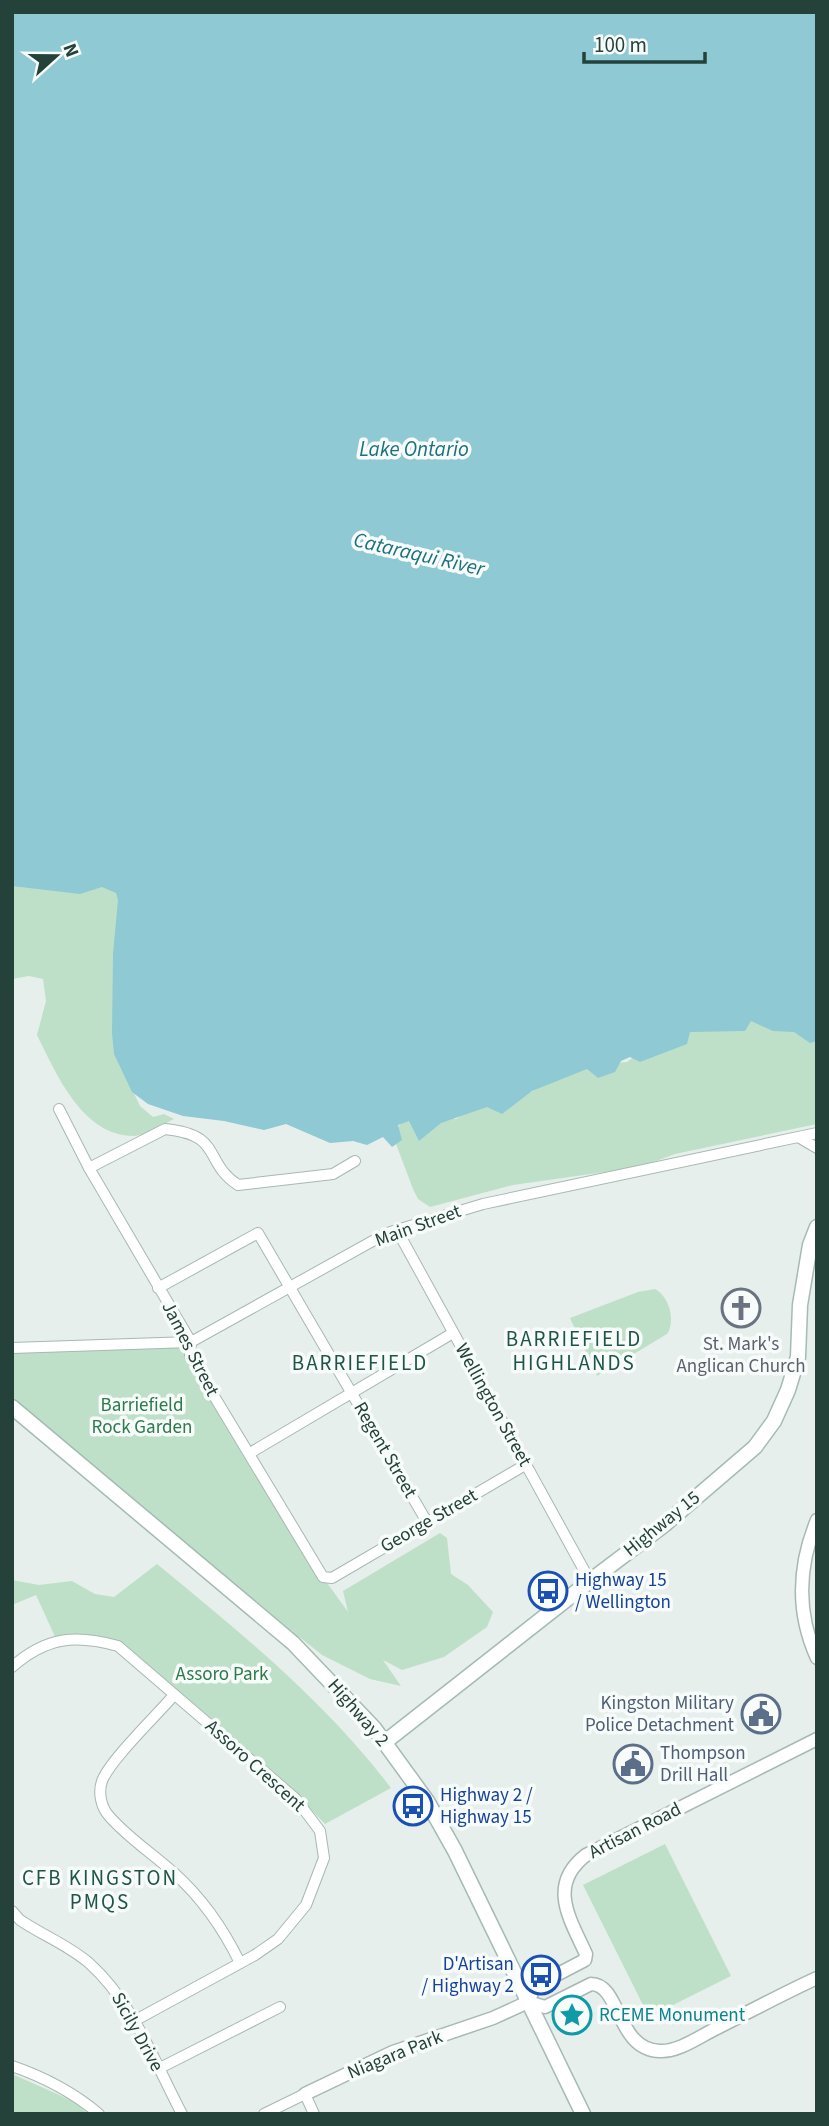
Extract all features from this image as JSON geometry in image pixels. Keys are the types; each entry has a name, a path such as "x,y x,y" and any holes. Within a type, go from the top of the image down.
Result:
{"main road":[{"name":"Highway 15","path":"385,1742 664,1525 755,1447 774,1421 788,1390 798,1357 800,1305 810,1245 817,1227"},
{"name":"Highway 2","path":"12,1407 293,1643 345,1695 385,1742 427,1801 455,1851 583,2114"}],"street":[{"name":"James Street","path":"59,1109 89,1168 191,1342 190,1354 320,1573 323,1577 332,1578"},
{"path":"89,1168 165,1129 201,1138 227,1178 237,1185 332,1174 355,1161"},
{"name":"Main Street","path":"12,1348 191,1342 387,1233 484,1204 817,1133"},
{"path":"800,1138 817,1148"},
{"name":"Wellington Street","path":"397,1230 590,1581"},
{"name":"Regent Street","path":"158,1288 258,1233 427,1522"},
{"path":"250,1452 453,1334"},
{"name":"George Street","path":"332,1578 526,1465"},
{"path":"817,1520 807,1543 801,1591 803,1619 817,1658"},
{"name":"Assoro Crescent","path":"12,1667 24,1656 58,1639 93,1639 118,1646 296,1799 320,1831 324,1858 306,1905 278,1939 134,2021"},
{"path":"174,1695 112,1765 101,1782 100,1798 110,1817 177,1876 211,1915 228,1937 240,1963"},
{"name":"Artisan Road","path":"528,2002 535,1986 585,1960 586,1954 567,1910 564,1896 565,1882 576,1863 817,1739"},
{"name":"Sicily Drive","path":"12,1911 20,1920 88,1963 111,1986 134,2021 182,2114"},
{"path":"528,2002 545,2007 591,1984 598,1984 605,1989 630,2036 646,2049 664,2052 817,1978"},
{"name":"Niagara Park","path":"264,2114 393,2052 493,2018 528,2002"},
{"path":"158,2069 280,2007"},
{"path":"12,2066 63,2088 82,2099 99,2114"},
{"path":"305,2094 314,2114"}],"green space":[{"path":"106,877 127,891 123,1070 140,1106 153,1117 164,1114 174,1119 149,1132 134,1136 116,1133 100,1126 73,1100 37,1035 46,1001 43,979 29,976 12,979 12,883"},
{"path":"701,1015 765,1015 817,1024 817,1124 675,1154 640,1167 513,1185 430,1207 418,1199 393,1136 411,1106 456,1119 495,1094 529,1093 547,1083 566,1066 627,1062 645,1048"},
{"path":"655,1289 664,1297 670,1309 671,1322 667,1334 597,1376 570,1318 638,1292"},
{"name":"Barriefield Rock Garden","path":"191,1342 190,1354 320,1573 348,1612 343,1591 440,1533 447,1538 451,1574 468,1585 493,1612 487,1627 444,1657 402,1670 383,1660 401,1686 370,1679 322,1655 12,1406 12,1348"},
{"name":"Assoro Park","path":"157,1564 281,1669 338,1726 391,1788 325,1824 299,1797 128,1647 102,1640 57,1641 36,1595 12,1605 12,1580 39,1585 72,1581 95,1594 114,1597"},
{"path":"665,1844 731,1976 649,2017 583,1885"},
{"path":"12,2074 73,2101 88,2114 12,2114"}],"water":[{"name":"Lake Ontario","path":"12,12 817,12 817,1041 810,1043 794,1032 773,1031 751,1021 745,1031 690,1032 687,1044 640,1062 630,1057 621,1061 615,1072 598,1078 587,1069 532,1091 502,1114 487,1107 441,1123 419,1141 409,1121 398,1125 402,1140 392,1147 383,1137 367,1145 353,1141 330,1143 286,1124 264,1130 183,1116 148,1104 132,1092 114,1054 112,1033 113,954 118,900 116,893 102,887 80,894 12,886"}],"place":[{"name":"St. Mark's Anglican Church","path":"741,1308"},
{"name":"Highway 15 / Wellington","path":"548,1591"},
{"name":"Kingston Military Police Detachment","path":"761,1714"},
{"name":"Thompson Drill Hall","path":"633,1764"},
{"name":"Highway 2 / Highway 15","path":"413,1806"},
{"name":"D'Artisan / Highway 2","path":"541,1975"},
{"name":"RCEME Monument","path":"572,2015"}],"district":[{"name":"BARRIEFIELD HIGHLANDS","path":"574,1351"},
{"name":"BARRIEFIELD","path":"360,1363"},
{"name":"CFB KINGSTON PMQS","path":"100,1890"}],"water label":[{"name":"Cataraqui River","path":"419,554"}]}
